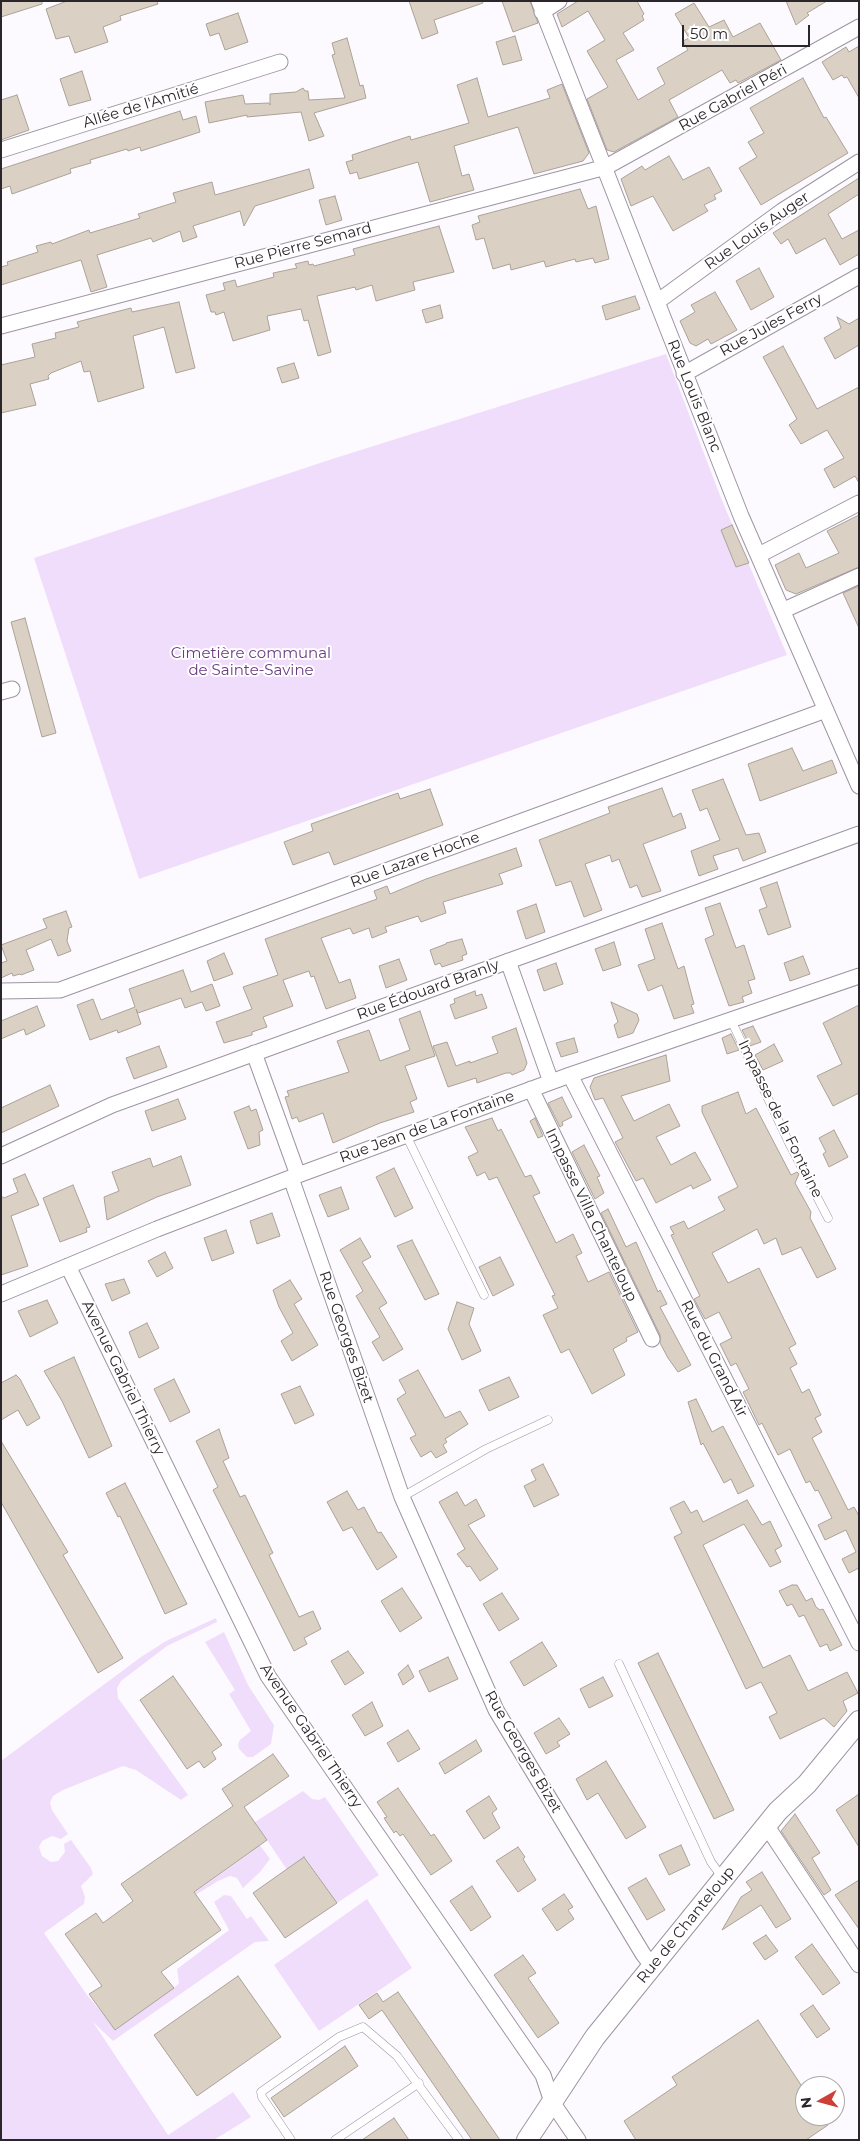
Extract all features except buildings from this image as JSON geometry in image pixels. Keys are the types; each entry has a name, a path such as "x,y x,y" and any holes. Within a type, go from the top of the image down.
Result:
{"street":[{"path":"540,6 559,1"},
{"name":"Rue Louis Blanc","path":"540,6 606,167 684,374 759,556 858,784"},
{"name":"Rue Gabriel Péri","path":"606,167 859,27"},
{"name":"Allée de l'Amitié","path":"1,150 280,62"},
{"name":"Rue Louis Auger","path":"657,302 782,211 859,162"},
{"name":"Rue Pierre Semard","path":"1,326 606,167"},
{"name":"Rue Jules Ferry","path":"684,374 859,276"},
{"path":"759,556 859,503"},
{"path":"784,610 859,576"},
{"name":"Rue Lazare Hoche","path":"1,991 60,990 826,710"},
{"name":"Rue Édouard Branly","path":"1,1156 112,1105 859,834"},
{"path":"508,960 551,1082"},
{"name":"Rue Jean de La Fontaine","path":"1,1294 295,1176 570,1075 859,976"},
{"name":"Rue Georges Bizet","path":"254,1053 402,1497 496,1710 643,1954 654,1967"},
{"name":"Rue du Grand Air","path":"570,1075 859,1643"},
{"name":"Impasse Villa Chanteloup","path":"531,1089 652,1339"},
{"name":"Avenue Gabriel Thierry","path":"68,1266 268,1676 543,2075 552,2102 578,2140"},
{"name":"Rue de Chanteloup","path":"527,2140 596,2037 766,1825 807,1784 859,1721"},
{"path":"766,1825 859,1965"}],"lane":[{"name":"Impasse de la Fontaine","path":"732,1020 790,1145 828,1218"},
{"path":"406,1135 484,1295"},
{"path":"402,1497 486,1449 548,1420"},
{"path":"619,1664 711,1862 723,1879"},
{"path":"291,2140 262,2097 261,2092 347,2034 362,2027 397,2056 419,2083 459,2140"},
{"path":"335,2140 419,2083"}],"green space":[{"name":"Cimetière communal de Sainte-Savine","path":"666,354 721,498 787,655 139,879 34,558 329,460"},
{"path":"216,1618 217,1622 167,1646 121,1681 117,1688 118,1698 188,1795 181,1800 136,1770 123,1766 63,1790 53,1796 50,1803 52,1810 68,1834 61,1839 52,1836 42,1841 39,1847 42,1856 51,1862 58,1861 65,1852 64,1844 71,1840 91,1868 93,1874 81,1886 85,1897 84,1904 44,1933 87,1995 116,2029 174,1988 179,1983 177,1969 229,1930 214,1902 224,1895 231,1896 247,1919 251,1916 269,1941 255,1942 113,2041 93,2022 168,2135 233,2092 251,2117 214,2140 1,2140 1,1761 141,1657 166,1641"},
{"path":"224,1632 248,1685 274,1725 271,1744 253,1757 247,1757 239,1749 238,1744 240,1740 251,1731 229,1694 235,1690 205,1642"},
{"path":"303,1791 312,1799 319,1800 325,1797 379,1875 337,1903 305,1857 287,1870 255,1822"},
{"path":"249,1830 270,1859 260,1872 243,1888 237,1878 230,1876 192,1897 191,1895 251,1852 240,1836"},
{"path":"367,1899 412,1968 319,2031 274,1965"}]}
